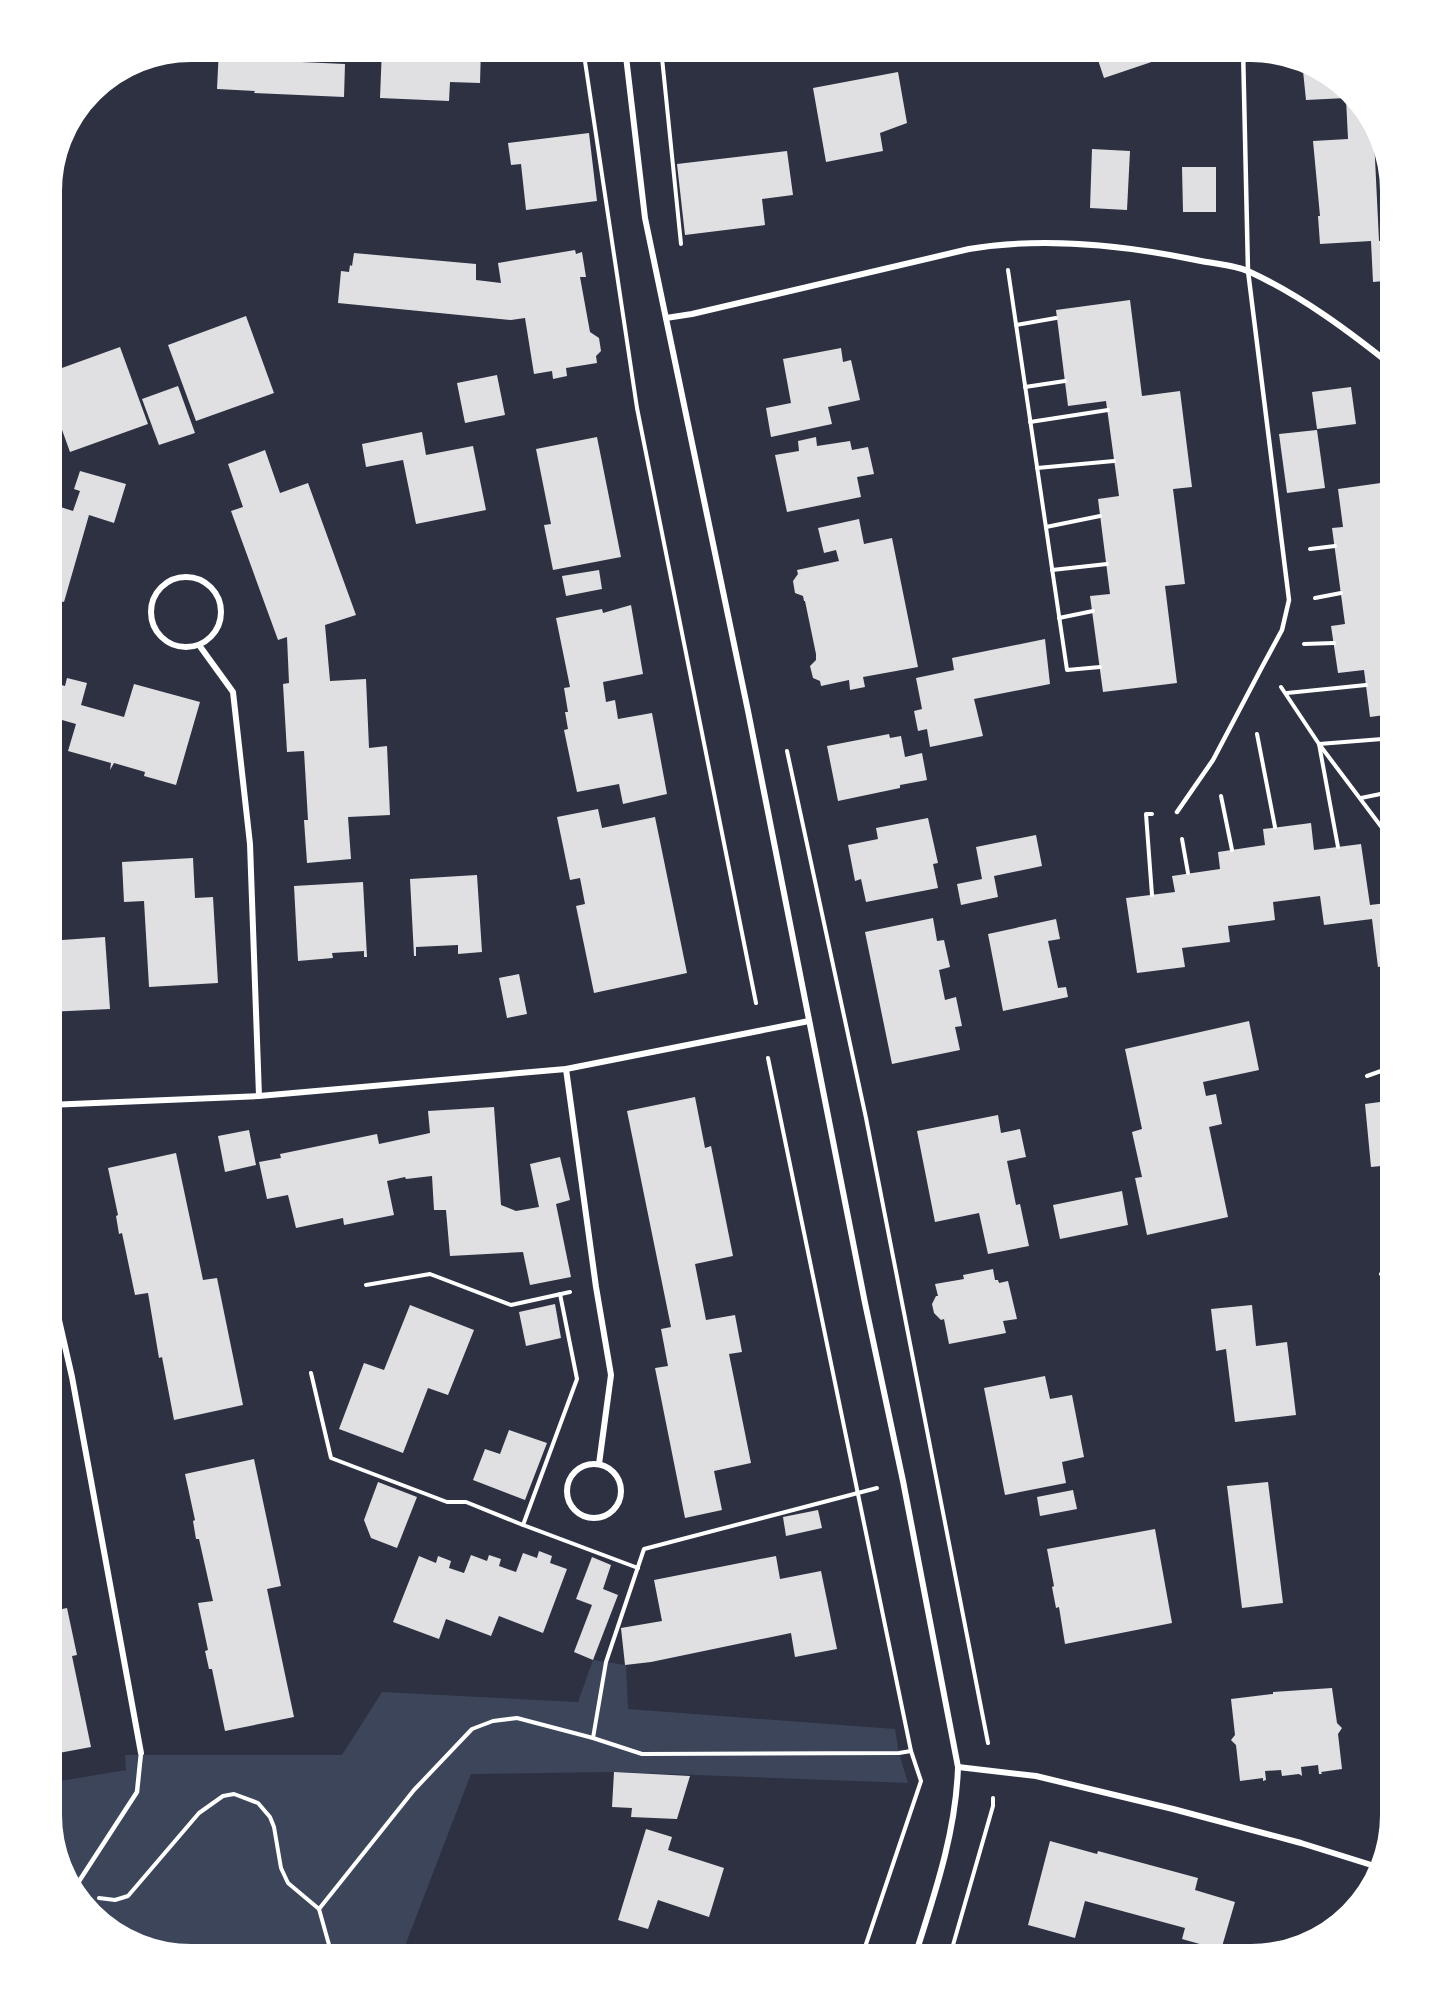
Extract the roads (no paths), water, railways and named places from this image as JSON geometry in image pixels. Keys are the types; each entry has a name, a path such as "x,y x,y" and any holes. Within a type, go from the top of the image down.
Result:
{"street":[{"path":"626,59 645,218 743,688 808,1021 903,1481 958,1767 952,1831 917,1948"},
{"path":"666,318 693,314 969,249 1004,243 1061,243 1176,255 1248,271 1306,304 1360,340 1384,359"},
{"path":"177,578 200,579 210,586 217,596 221,607 221,619 209,639 199,645 188,648 176,646 157,634 150,612 157,590 166,582 177,578"},
{"path":"199,645 233,693 250,844 259,1096"},
{"path":"58,1105 259,1096 566,1069 808,1021"},
{"path":"566,1069 611,1375 599,1464"},
{"path":"58,1317 72,1377 141,1753"},
{"path":"590,1464 599,1464 614,1472 621,1487 621,1495 612,1510 596,1518 579,1513 568,1498 569,1480 574,1472 590,1464"},
{"path":"958,1767 1036,1776 1301,1843 1374,1866"}],"lane":[{"path":"1177,812 1213,760 1282,630 1289,600 1248,271 1243,59"},
{"path":"77,1884 137,1792 141,1753"}]}
